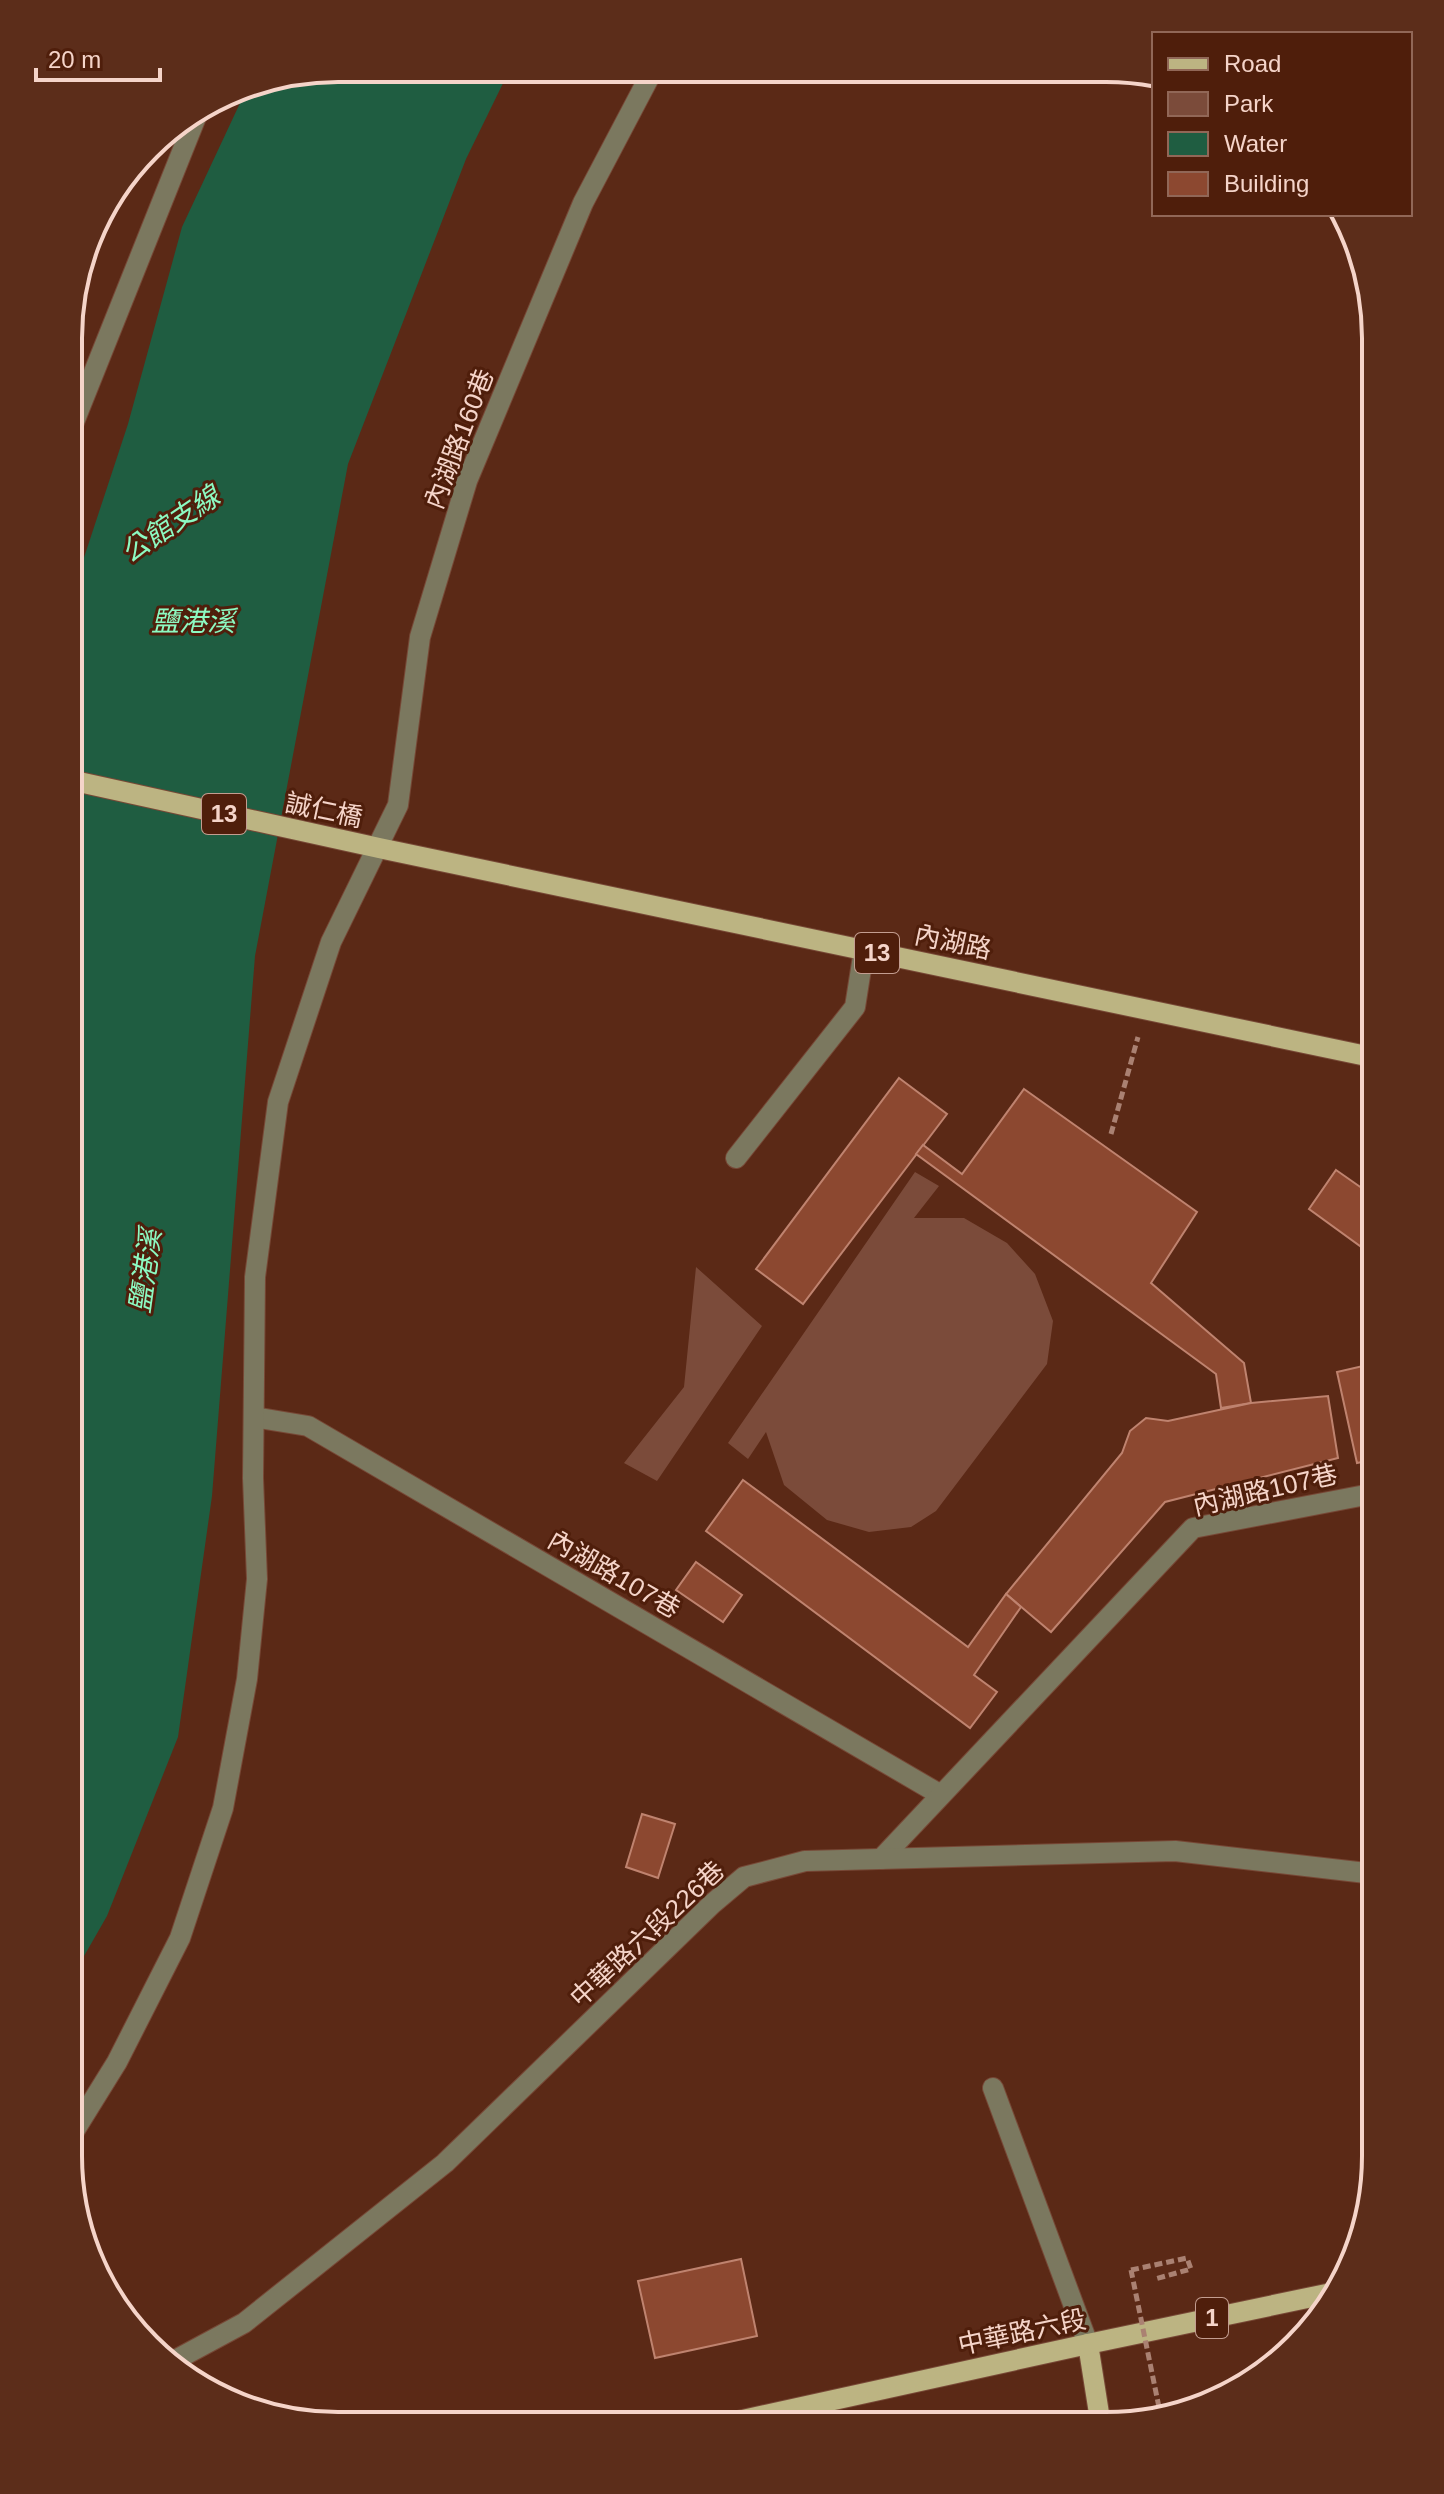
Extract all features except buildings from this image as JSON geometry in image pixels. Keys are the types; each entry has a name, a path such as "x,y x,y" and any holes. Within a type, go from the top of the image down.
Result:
{"main road":[{"name":"誠仁橋","path":"82,783 379,848"},
{"name":"內湖路","path":"379,848 1362,1055"},
{"name":"中華路六段","path":"779,2412 1320,2295"},
{"path":"1088,2344 1099,2412"}],"street":[{"name":"內湖路160巷","path":"82,2118 117,2062 180,1938 223,1808 247,1679 257,1579 253,1478 255,1277 278,1102 331,942 398,805 420,637 467,481 583,203 647,82"},
{"path":"82,402 191,129"},
{"path":"736,1158 855,1007 864,950"},
{"name":"內湖路107巷","path":"254,1417 308,1426 941,1795"},
{"name":"內湖路107巷","path":"881,1859 1193,1528 1361,1496"},
{"name":"中華路六段226巷","path":"180,2357 244,2323 445,2163 712,1904 744,1877 805,1861 1175,1851 1361,1872"},
{"path":"993,2088 1088,2344"}],"path":[{"path":"1111,1134 1145,1009"},
{"path":"1155,2279 1191,2269 1187,2258 1131,2270 1159,2406"}],"green space":[{"path":"915,1172 939,1186 914,1218 964,1218 1007,1243 1035,1274 1053,1321 1047,1364 936,1511 911,1527 869,1532 827,1520 784,1485 766,1432 748,1459 728,1443"},
{"path":"696,1267 762,1326 657,1481 624,1463 684,1387"}],"water":[{"name":"鹽港溪","path":"504,82 466,159 348,464 255,956 212,1496 178,1737 107,1916 82,1960 82,564 128,424 182,227 241,101 305,84"}],"water label":[{"name":"公館支線","path":"170,524"}]}
